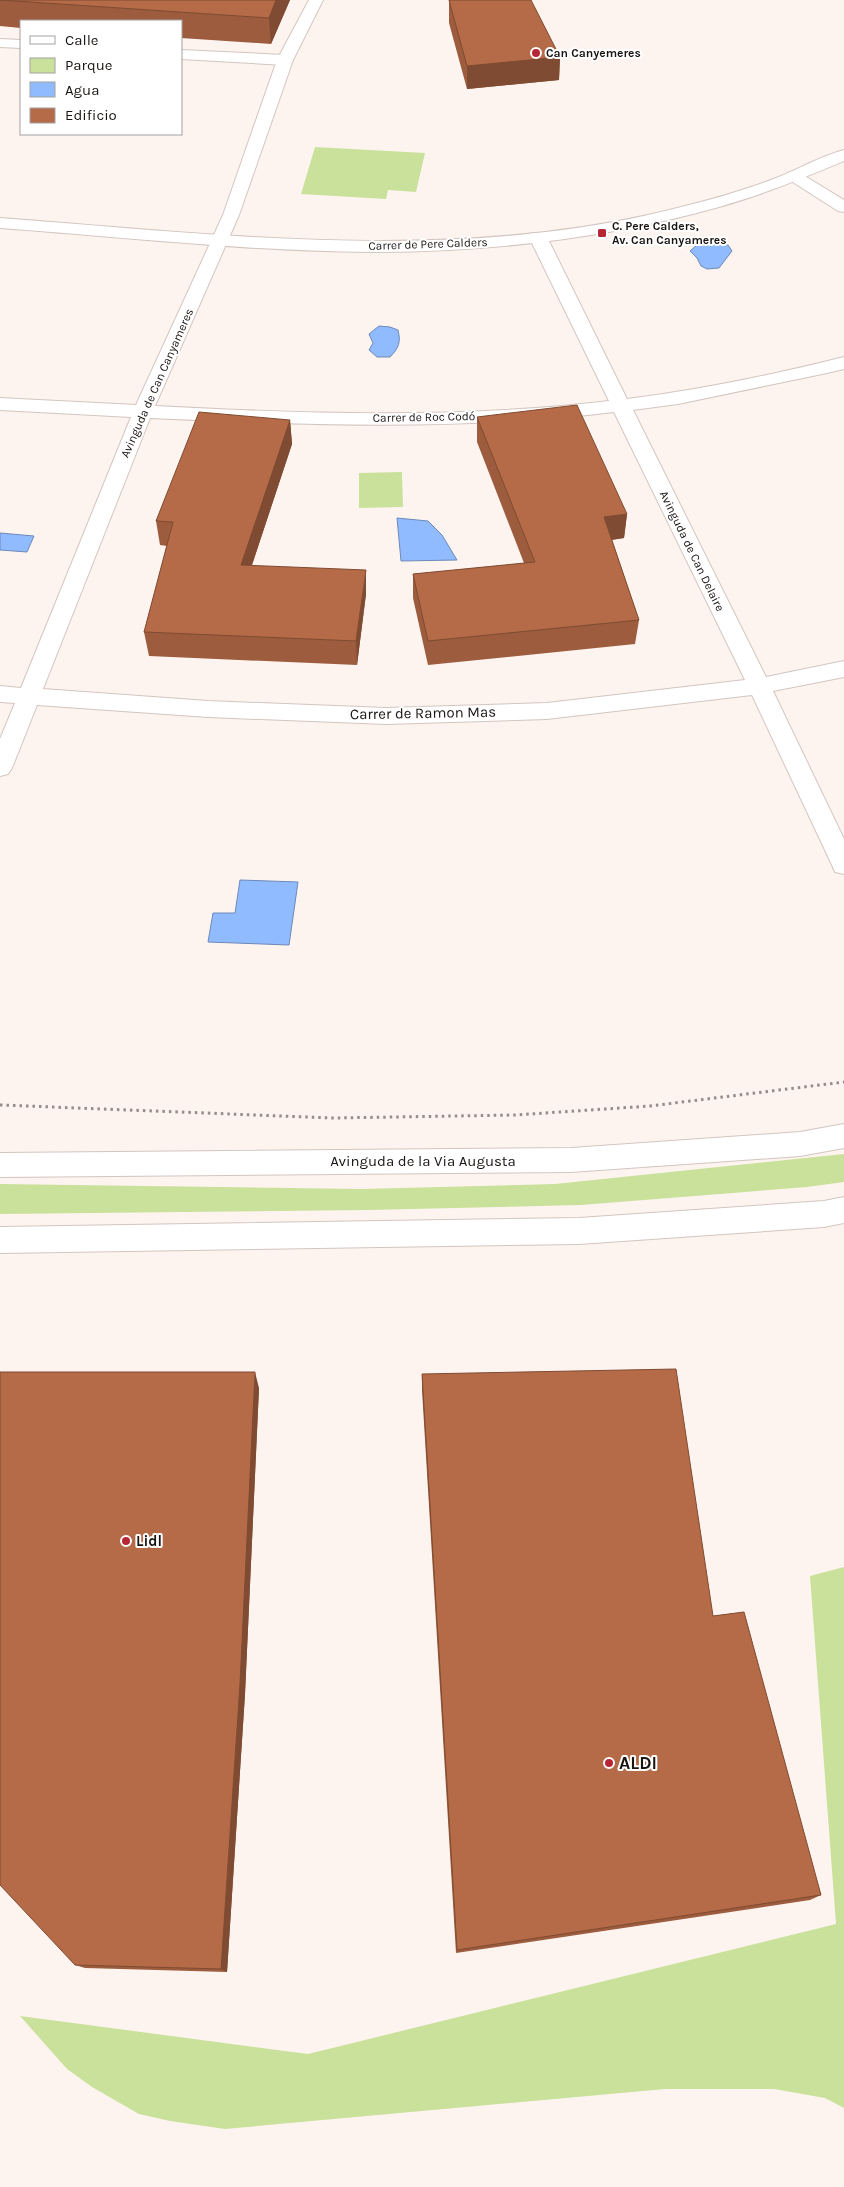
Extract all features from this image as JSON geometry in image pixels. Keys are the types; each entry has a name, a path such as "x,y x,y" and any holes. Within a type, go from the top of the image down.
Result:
{"street":[{"name":"Avinguda de Can Canyameres","path":"0,768 143,411 231,216 285,60 316,0"},
{"path":"0,43 20,44"},
{"path":"182,54 285,60"},
{"name":"Carrer de Pere Calders","path":"0,223 302,245 410,246 538,237 628,223 717,202 794,176 844,155"},
{"path":"794,176 844,207"},
{"name":"Avinguda de Can Delaire","path":"538,237 759,686 844,865"},
{"name":"Carrer de Roc Codó","path":"0,404 143,411 433,419 621,407 716,393 844,363"},
{"name":"Carrer de Ramon Mas","path":"0,694 208,709 386,716 548,711 759,686 844,669"},
{"name":"Avinguda de la Via Augusta","path":"0,1165 570,1160 800,1144 844,1136"},
{"path":"0,1240 579,1231 824,1214 844,1210"}],"path":[{"path":"0,1105 332,1118 515,1115 650,1106 844,1082"}],"green space":[{"path":"315,147 425,153 416,192 388,190 386,199 301,194"},
{"path":"402,472 403,507 359,508 359,473"},
{"path":"844,1154 844,1182 807,1187 581,1205 367,1210 0,1214 0,1184 361,1189 555,1184"},
{"path":"844,1567 844,2108 825,2098 774,2089 665,2089 225,2129 170,2121 139,2114 92,2087 67,2069 20,2016 308,2054 836,1924 810,1576"}],"water":[{"path":"709,241 728,245 732,251 719,268 707,269 701,266 697,258 690,251 698,244"},
{"path":"379,326 398,330 398,345 390,357 377,357 369,350 373,343 369,334"},
{"path":"397,518 428,521 442,535 457,560 401,561"},
{"path":"0,533 34,536 27,552 0,550"},
{"path":"240,880 298,882 289,945 208,942 213,913 235,913"}],"building":[{"path":"0,0 276,0 269,18"},
{"path":"449,0 531,0 560,57 467,66"},
{"path":"577,405 627,514 604,517 639,620 428,641 413,574 535,562 477,417"},
{"path":"199,412 290,420 241,565 366,570 356,641 144,632 173,522 156,521"},
{"name":"ALDI","path":"676,1369 713,1616 744,1612 821,1895 457,1950 422,1374"},
{"name":"Lidl","path":"0,1372 255,1372 240,1684 221,1969 75,1965 0,1885"}],"place":[{"name":"Can Canyemeres","path":"536,53"},
{"name":"C. Pere Calders, Av. Can Canyameres","path":"602,233"},
{"name":"Lidl","path":"126,1541"},
{"name":"ALDI","path":"609,1763"}]}
